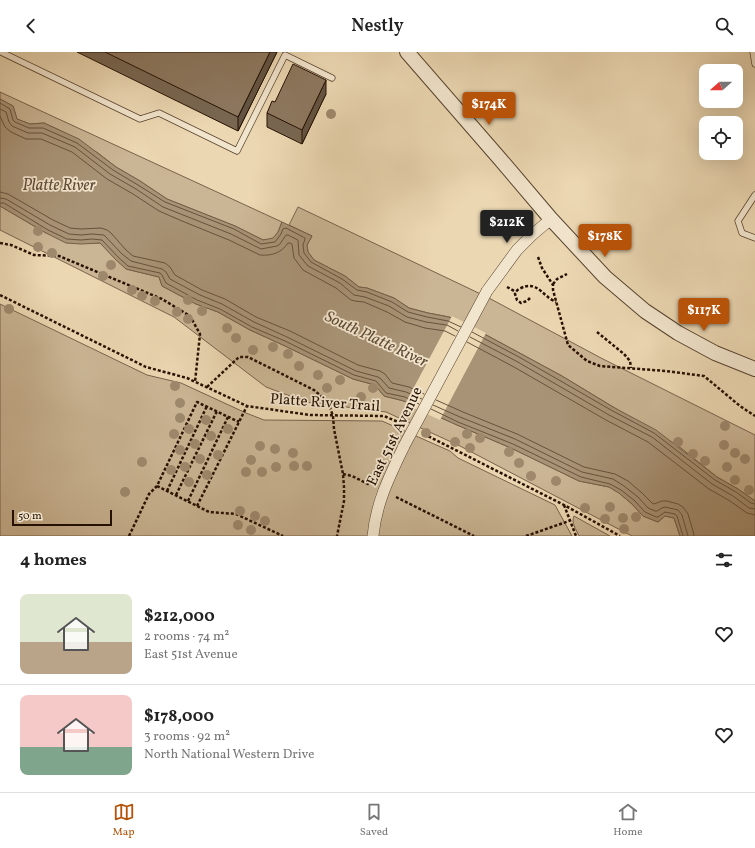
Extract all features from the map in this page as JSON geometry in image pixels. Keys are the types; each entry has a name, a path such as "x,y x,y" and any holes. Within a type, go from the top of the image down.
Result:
{"street":[{"path":"406,52 551,219 605,277 645,311 678,333 715,353 755,369"},
{"name":"East 51st Avenue","path":"373,536 379,502 389,477 487,291 517,250 551,219"}],"lane":[{"path":"1,52 140,119 160,113 237,151 285,55 332,78"},
{"path":"753,52 755,64"},
{"path":"755,195 738,221 742,233 755,238"}],"path":[{"path":"0,243 11,245 34,256 58,256 162,299 190,316 200,334 195,382"},
{"path":"538,257 542,268 553,285 568,345 587,361 600,366 666,371 704,376 740,406 755,416"},
{"path":"553,285 557,279 567,274"},
{"path":"530,298 524,303 519,302 515,298 515,294 523,287 533,286 538,288 547,297 557,303"},
{"path":"507,287 516,292"},
{"name":"Platte River Trail","path":"0,295 146,367 187,378 246,406 310,415 384,416 406,426"},
{"path":"597,332 624,354 630,361 631,368"},
{"path":"207,387 239,357 248,357 314,390 328,402 333,416 344,487 344,501 337,536"},
{"path":"129,536 149,494 156,486 197,402 239,422"},
{"path":"166,491 207,406"},
{"path":"197,506 246,406"},
{"path":"176,495 216,411"},
{"path":"188,501 228,417"},
{"path":"420,432 435,438 564,505 620,536"},
{"path":"343,474 352,476 370,485"},
{"path":"156,486 209,512 236,514 283,536"},
{"path":"396,497 474,536"},
{"path":"564,505 576,536"},
{"path":"526,536 569,521"}],"shaded area":[{"path":"0,92 282,222 278,232 273,239 263,240 235,226 167,199 116,167 98,153 59,130 44,123 30,124 17,119 13,106 0,99"},
{"path":"0,206 46,233 92,243 100,243 126,269 159,277 162,286 196,304 218,312 250,330 353,379 375,385 384,396 404,401 511,448 579,481 609,487 632,504 643,516 658,522 665,516 674,518 680,536 632,536 460,446 386,412 306,402 266,387 174,317 0,230"},
{"path":"298,207 487,297 601,358 755,435 755,501 717,477 681,448 562,376 488,336 449,317 409,308 394,298 367,288 359,287 345,276 314,260 308,252 307,245 312,236 289,225"},
{"path":"0,304 147,375 181,383 264,420 382,421 450,451 458,458 555,505 572,536 0,536"},
{"path":"574,516 610,536 579,536 573,524"}],"water":[{"name":"Platte River","path":"0,99 13,106 17,119 30,124 44,123 79,139 116,167 167,199 235,226 263,240 273,238 278,232 282,222 312,236 307,245 308,252 314,260 345,276 359,287 367,288 394,298 409,308 449,317 488,336 562,376 613,407 656,430 717,477 755,501 755,536 680,536 674,518 665,516 658,522 643,516 632,504 609,487 579,481 511,448 404,401 384,396 375,385 353,379 250,330 218,312 196,304 162,286 159,277 126,269 100,243 66,243 46,233 0,206"}],"pier":[{"path":"452,316 486,333 440,420 405,404"}],"building":[{"path":"105,52 270,52 238,117"},
{"path":"293,64 326,80 302,130 267,113 272,101 275,102"}],"water label":[{"name":"South Platte River","path":"377,338"}]}
